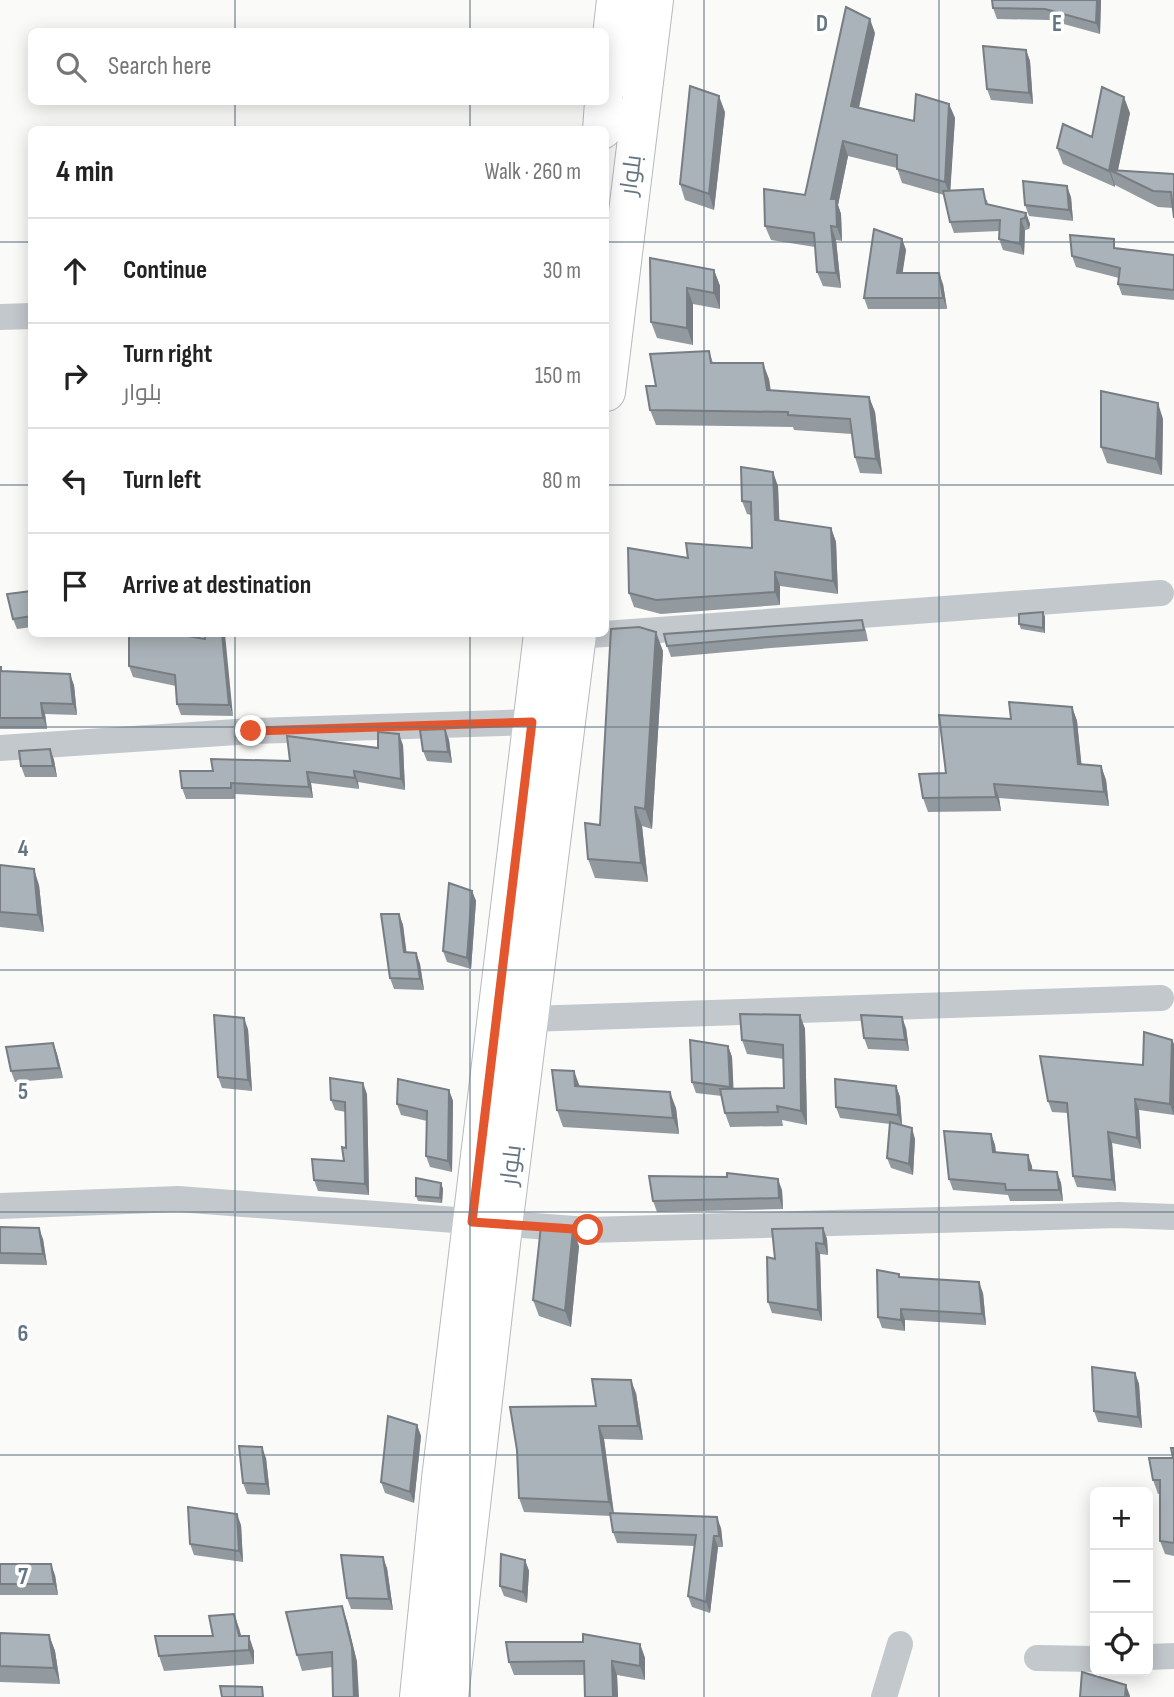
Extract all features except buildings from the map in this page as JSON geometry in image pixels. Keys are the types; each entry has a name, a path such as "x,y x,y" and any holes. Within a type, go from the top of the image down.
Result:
{"main road":[{"path":"609,62 616,0"},
{"name":"بلوار","path":"609,368 654,0"},
{"name":"بلوار","path":"601,126 604,105"},
{"name":"بلوار","path":"449,1697 532,722 565,637"},
{"name":"بلوار","path":"419,1697 442,1466 528,1019 566,637"}],"street":[{"path":"0,317 28,316"},
{"path":"609,631 1161,593"},
{"path":"0,748 251,731 532,722"},
{"path":"528,1019 1161,998"},
{"path":"0,1206 178,1199 588,1230 1063,1217 1174,1217"},
{"path":"884,1697 900,1644"},
{"path":"1153,1657 1174,1656"},
{"path":"1037,1658 1090,1659"}],"route":[{"path":"251,731 532,722 472,1222 588,1230"}]}
